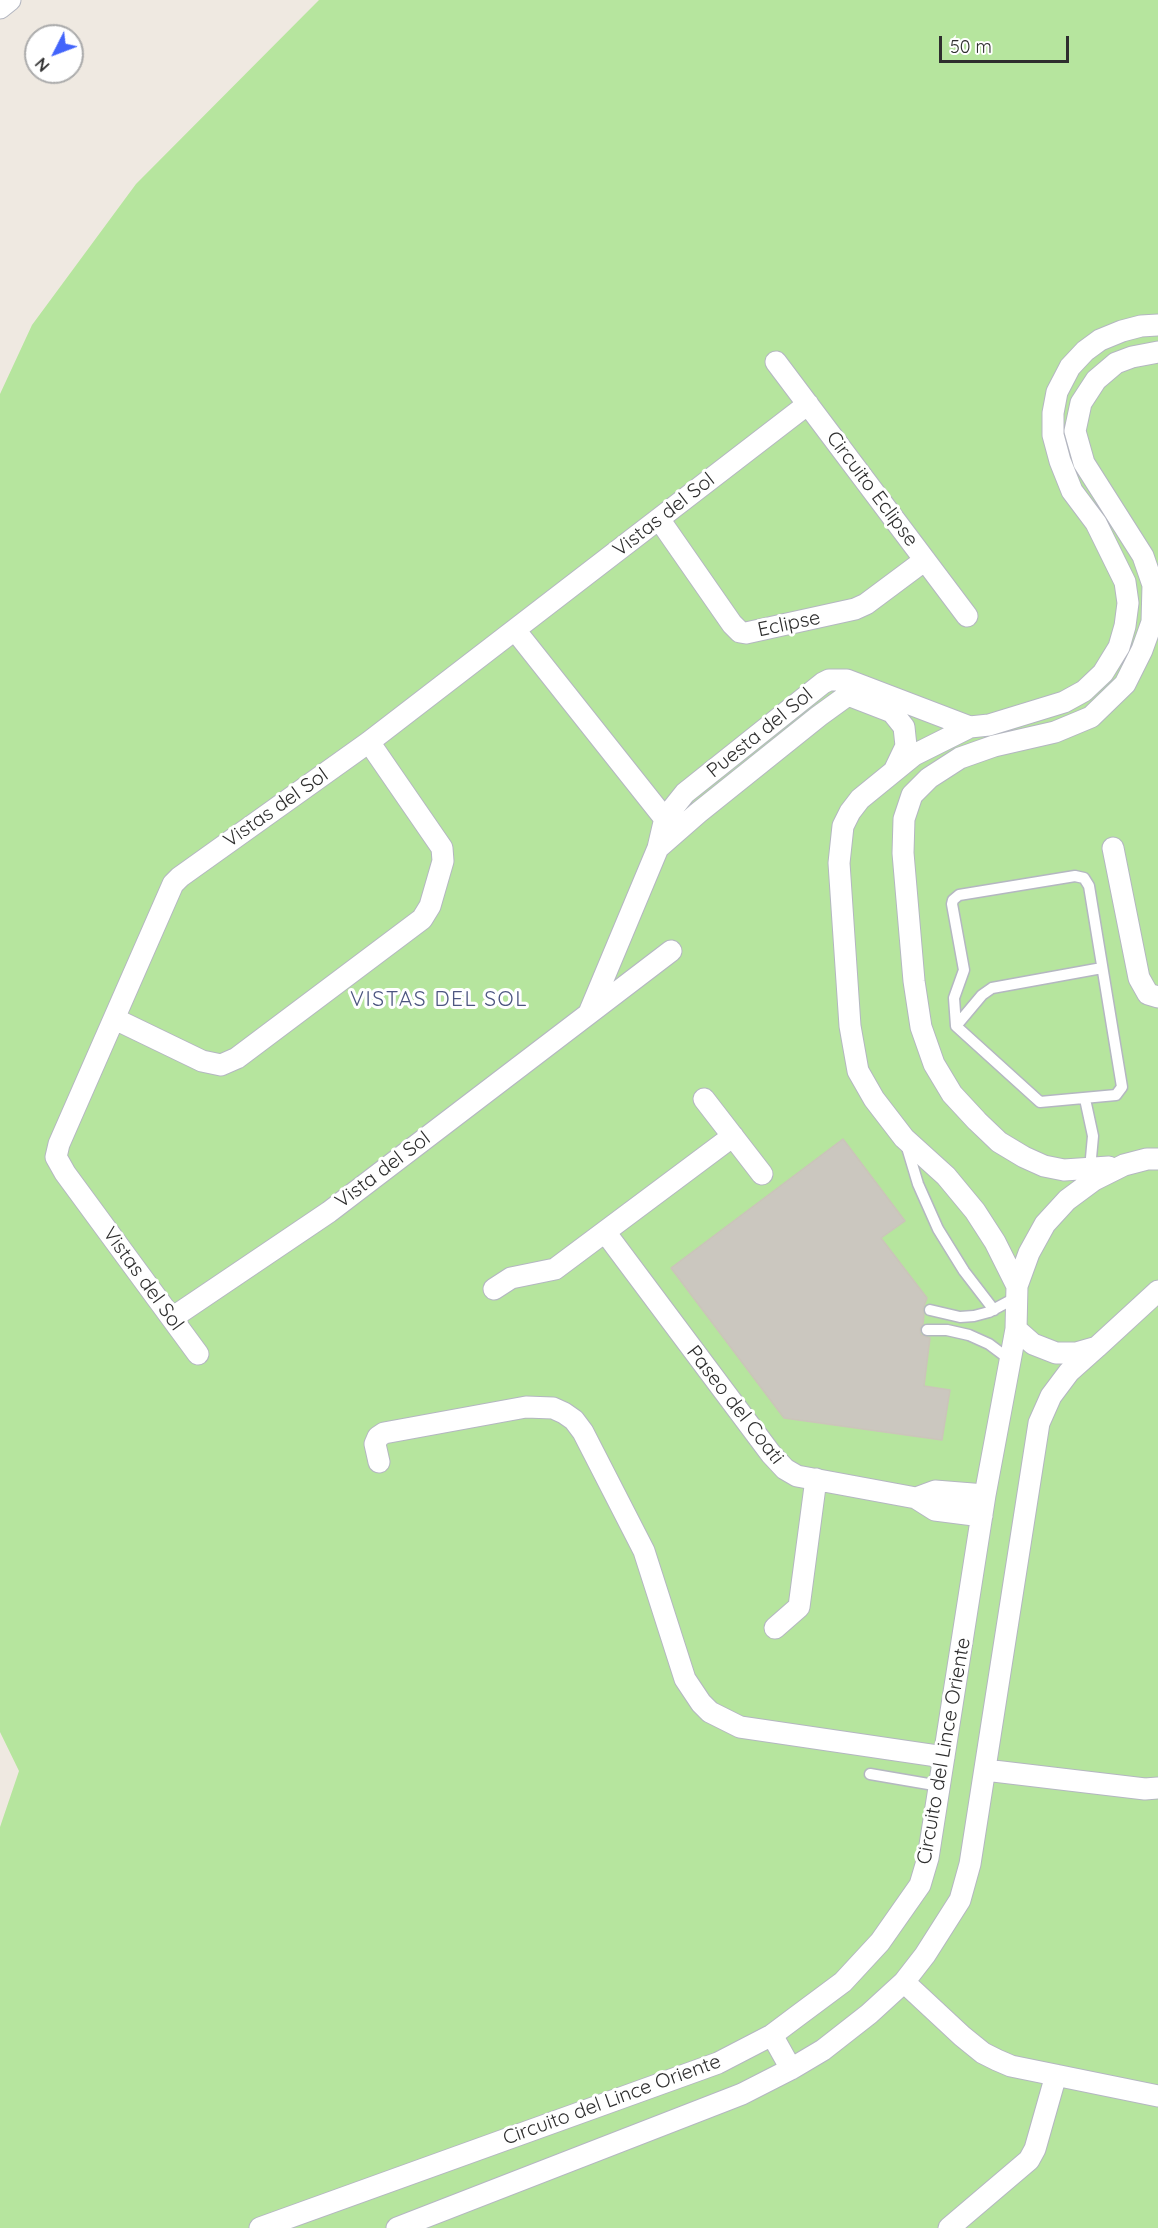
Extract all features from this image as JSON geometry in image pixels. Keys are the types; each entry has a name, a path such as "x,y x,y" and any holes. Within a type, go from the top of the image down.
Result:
{"street":[{"path":"0,8 10,0"},
{"path":"1017,1292 995,1242 975,1211 946,1176 904,1138 874,1099 858,1071 850,1026 838,863 843,826 860,799 914,755 970,727 989,725 1064,702 1084,691 1103,673 1119,647 1125,626 1128,603 1125,582 1096,523 1072,491 1053,435 1053,413 1061,384 1070,367 1085,351 1100,339 1122,330 1158,325"},
{"path":"1124,1166 1064,1170 1044,1166 999,1142 952,1094 934,1064 921,1027 914,981 903,853 904,819 912,795 929,778 960,758 994,746 1055,732 1091,717 1125,684 1143,650 1152,622 1154,585 1143,556 1084,463 1075,431 1081,403 1096,380 1116,363 1158,352"},
{"name":"Circuito Eclipse","path":"776,362 967,616"},
{"name":"Vistas del Sol","path":"198,1354 65,1173 56,1157 59,1144 168,893 176,880 369,742 808,404"},
{"name":"Eclipse","path":"659,519 732,624 740,632 746,633 855,609 866,604 925,560"},
{"path":"515,630 670,825"},
{"name":"Puesta del Sol","path":"829,680 848,687 819,716 670,825 685,793 804,698 829,680"},
{"path":"848,687 970,727"},
{"path":"848,687 892,712 904,727 906,746 894,769"},
{"path":"804,698 819,716"},
{"path":"115,1018 202,1062 221,1065 237,1058 422,919 430,906 443,861 442,848 369,742"},
{"name":"Vista del Sol","path":"588,1014 658,848 670,825"},
{"path":"1113,848 1139,978 1148,994 1158,997"},
{"name":"Vista del Sol","path":"172,1318 329,1212 671,951"},
{"path":"704,1098 762,1174"},
{"path":"494,1289 511,1278 555,1269 733,1136"},
{"path":"1017,1292 1029,1253 1045,1224 1067,1200 1094,1180 1124,1166 1147,1159 1158,1159"},
{"name":"Paseo del Coati","path":"604,1232 771,1454 785,1469 797,1476 916,1498 935,1491 984,1506"},
{"name":"Circuito del Lince Oriente","path":"397,2228 742,2094 823,2050 904,1982 932,1946 960,1900 970,1864 1039,1423 1051,1396 1069,1372 1158,1291"},
{"name":"Circuito del Lince Oriente","path":"260,2228 718,2063 772,2035 843,1982 880,1942 920,1885 928,1858 984,1506 1016,1329 1017,1292"},
{"path":"1016,1329 1033,1344 1056,1353 1076,1353 1097,1347"},
{"path":"379,1462 375,1444 378,1437 384,1433 526,1407 553,1408 564,1413 574,1420 583,1432 644,1551 685,1679 710,1712 740,1727 944,1757"},
{"path":"775,1628 799,1607 816,1479"},
{"path":"985,1770 1145,1789 1158,1788"},
{"path":"904,1982 983,2053 1011,2067 1158,2096"},
{"path":"772,2035 791,2069"},
{"path":"949,2228 1029,2160 1035,2150 1056,2075"}],"lane":[{"path":"1075,876 1084,878 1089,886 1102,968 1122,1087 1116,1095 1037,1101 956,1026 954,998 964,970 953,900 959,895 1075,876"},
{"path":"956,1026 982,995 992,987 1102,968"},
{"path":"1085,1099 1093,1136 1090,1170"},
{"path":"904,1138 918,1184 938,1229 964,1271 994,1310"},
{"path":"930,1311 960,1317 974,1316 994,1310 1017,1292"},
{"path":"927,1330 947,1330 969,1335 989,1344 1009,1359"},
{"path":"870,1774 939,1786"}],"green space":[{"path":"319,0 1158,0 1158,2228 0,2228 0,1827 19,1771 0,1732 0,394 32,325 136,184"}],"building":[{"path":"843,1139 905,1221 881,1238 927,1298 923,1309 923,1324 920,1329 921,1335 930,1338 924,1386 950,1390 942,1440 784,1418 671,1268"}],"district":[{"name":"VISTAS DEL SOL","path":"439,1000"}]}
